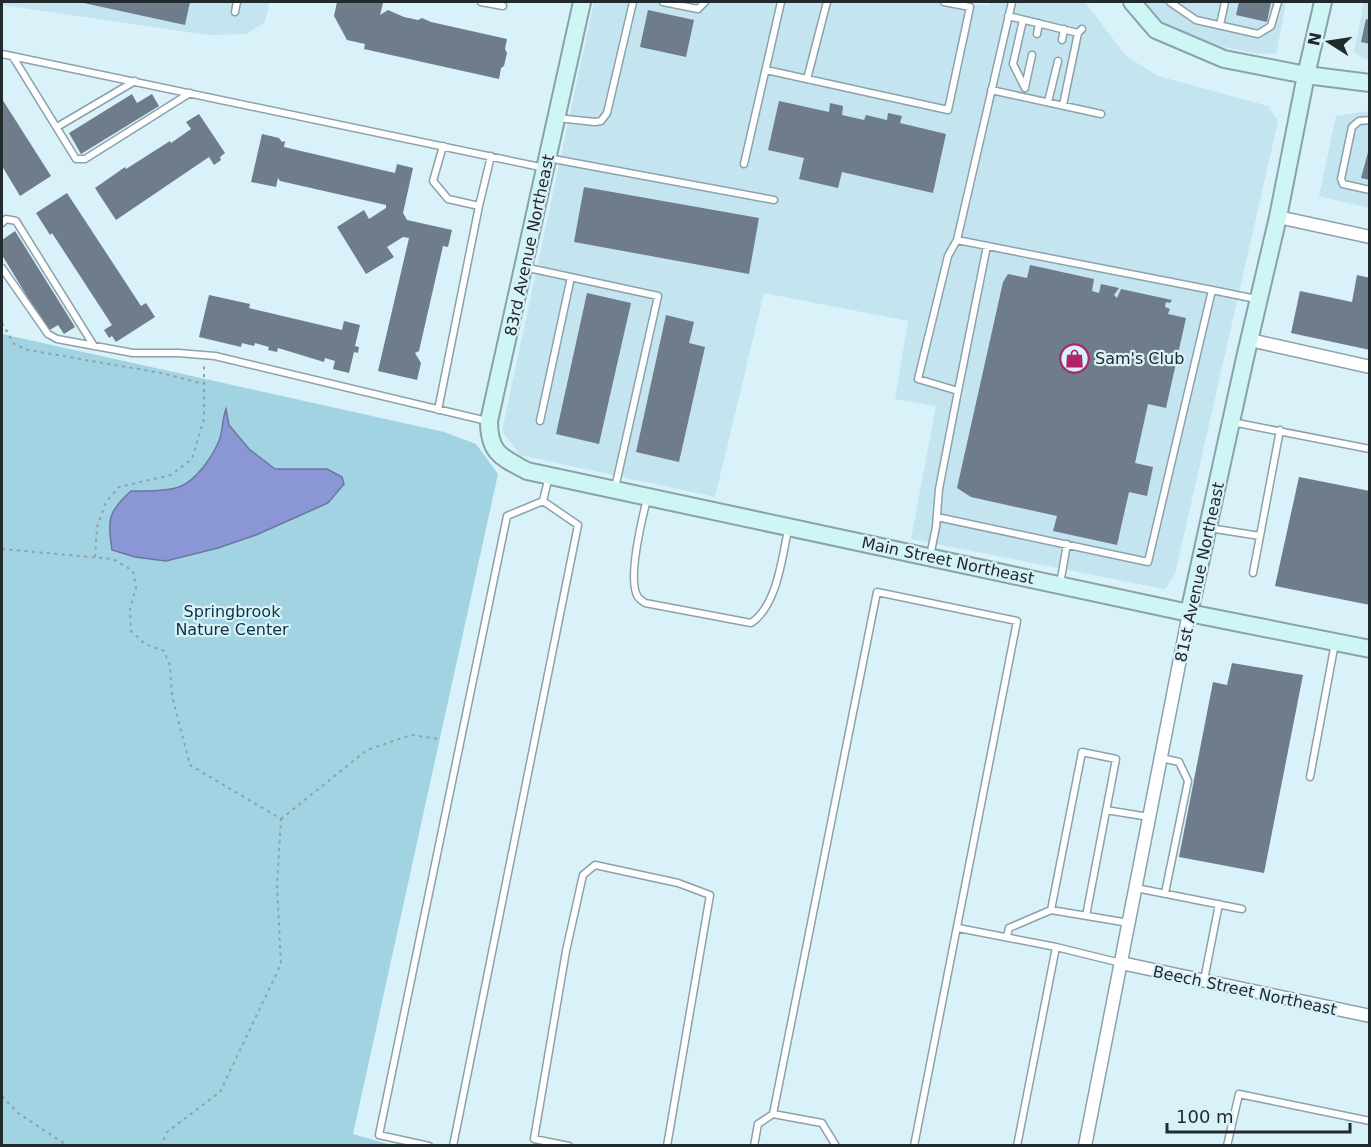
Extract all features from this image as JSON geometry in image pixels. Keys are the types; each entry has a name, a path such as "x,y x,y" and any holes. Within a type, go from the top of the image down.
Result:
{"street":[{"name":"83rd Avenue Northeast","path":"527,471 495,451 489,438 489,421 582,2"},
{"path":"1134,2 1156,30 1224,59 1306,75 1370,83"},
{"name":"81st Avenue Northeast","path":"1085,1146 1189,613 1278,217 1323,2"},
{"path":"1278,217 1370,237"},
{"path":"1250,340 1370,367"},
{"name":"Main Street Northeast","path":"527,471 1189,613 1370,649"},
{"name":"Beech Street Northeast","path":"1122,963 1370,1016"}],"lane":[{"path":"235,12 237,2"},
{"path":"481,2 503,6"},
{"path":"556,118 595,122 601,121 607,113 633,2"},
{"path":"663,2 698,9 705,2"},
{"path":"744,164 782,2"},
{"path":"807,79 827,2"},
{"path":"766,70 948,110 970,8 944,2"},
{"path":"958,391 918,379 948,256 957,240 1012,2"},
{"path":"1170,2 1196,20 1258,34 1264,32 1274,21 1278,2"},
{"path":"1220,25 1225,2"},
{"path":"1008,16 1080,31 1063,105"},
{"path":"1023,20 1013,64 1025,88"},
{"path":"1037,34 1039,23"},
{"path":"1062,40 1065,29"},
{"path":"2,54 491,156 774,200"},
{"path":"1023,97 1032,55"},
{"path":"13,57 76,159 85,159 190,93"},
{"path":"1048,102 1058,61"},
{"path":"57,128 135,81"},
{"path":"991,90 1101,114"},
{"path":"1370,120 1359,121 1352,127 1341,179 1343,184 1370,190"},
{"path":"443,146 433,181 448,199 479,206"},
{"path":"438,410 491,156"},
{"path":"2,222 6,219 16,221 94,346"},
{"path":"957,240 1260,299"},
{"path":"930,556 939,489 987,246"},
{"path":"524,267 658,296 615,489"},
{"path":"2,268 48,334 57,339 132,353 215,356 489,421"},
{"path":"540,421 572,277"},
{"path":"937,517 1148,562 1212,290"},
{"path":"1231,422 1370,449"},
{"path":"1252,573 1280,430"},
{"path":"543,501 549,475"},
{"path":"648,496 639,534 633,581 638,597 645,603 751,623 758,619 769,605 781,566 788,526"},
{"path":"429,1146 379,1135 507,516 543,501"},
{"path":"453,1146 578,525 543,501"},
{"path":"1208,528 1260,536"},
{"path":"1060,584 1066,544"},
{"path":"773,1114 877,592 1017,621 914,1146"},
{"path":"1310,777 1335,642"},
{"path":"1051,910 1082,752 1116,759 1086,916"},
{"path":"1161,758 1179,762 1188,781 1165,893"},
{"path":"1106,810 1149,817"},
{"path":"569,1146 534,1139 566,951 583,875 595,865 678,883 710,896 667,1146"},
{"path":"1135,887 1242,909"},
{"path":"1204,981 1220,904"},
{"path":"1007,936 1009,928 1051,910 1129,923"},
{"path":"958,928 1007,936 1122,963"},
{"path":"1017,1146 1056,947"},
{"path":"1227,1146 1239,1094 1370,1121"},
{"path":"754,1146 758,1124 773,1114 822,1123 836,1146"}],"path":[{"path":"2,323 14,344 28,350 161,373 204,384"},
{"path":"95,557 97,527 106,502 119,487 171,475 192,459 204,419 204,355"},
{"path":"2,549 113,559 134,571 136,587 130,609 131,631 145,644 164,651 170,666 172,696 190,765 281,819"},
{"path":"161,1146 167,1132 220,1092 281,964 277,886 281,819 367,750 411,735 440,739"},
{"path":"2,1096 18,1113 68,1146"}],"shaded area":[{"path":"2,2 268,2 269,4 265,22 246,34 208,35 2,5"},
{"path":"594,2 961,2 988,6 990,2 1085,2 1126,56 1158,76 1268,106 1278,121 1175,574 1165,589 911,539 936,406 895,399 908,321 764,293 715,497 520,455 502,431"},
{"path":"1144,2 1286,2 1276,54 1253,53 1201,42 1174,30 1151,13"},
{"path":"1364,2 1369,2 1369,59 1354,52"},
{"path":"1369,111 1369,208 1319,196 1336,116"}],"green space":[{"name":"Springbrook Nature Center","path":"2,334 444,432 476,444 498,474 353,1134 391,1145 2,1145"}],"water":[{"path":"226,409 229,425 249,449 275,469 327,469 342,477 344,484 328,503 256,535 218,548 166,561 135,557 112,550 110,523 118,505 131,491 173,489 191,480 203,468 216,447"}],"building":[{"path":"79,2 190,2 185,25"},
{"path":"337,2 385,2 380,15 388,10 404,17 418,20 422,18 507,39 505,49 507,53 499,79 364,49 365,44 347,40 334,16"},
{"path":"1239,2 1271,2 1267,22 1236,15"},
{"path":"648,10 694,20 686,57 640,47"},
{"path":"1366,19 1370,20 1370,44 1361,42"},
{"path":"132,94 137,103 152,94 159,106 81,154 69,133"},
{"path":"2,99 51,176 20,196 2,166"},
{"path":"779,101 829,112 830,103 843,106 842,115 864,120 866,115 887,120 888,113 902,116 900,123 946,134 933,193 842,172 838,188 799,179 804,158 768,150"},
{"path":"199,114 225,153 220,157 221,160 214,165 209,157 116,220 95,188 125,167 126,169 191,129 186,122"},
{"path":"262,134 279,138 282,142 285,141 284,147 395,173 397,164 413,168 403,213 407,220 452,230 448,247 443,246 419,351 415,353 421,363 417,380 378,371 409,238 403,237 387,247 394,257 366,274 337,227 364,210 369,219 386,208 386,205 280,181 278,178 276,187 251,182"},
{"path":"1370,145 1370,180 1361,178"},
{"path":"584,187 759,218 749,274 574,242"},
{"path":"67,193 141,306 146,303 155,317 116,342 112,336 109,338 104,330 112,325 52,233 50,235 36,213"},
{"path":"15,231 75,327 64,334 58,325 48,331 2,255 2,240"},
{"path":"1030,265 1094,279 1092,291 1099,293 1101,284 1119,288 1114,295 1117,298 1121,289 1172,300 1170,303 1166,302 1165,307 1170,309 1168,314 1186,318 1166,408 1148,404 1135,463 1153,467 1147,496 1129,492 1117,545 1053,531 1057,516 971,497 957,488 1003,282 1008,274 1027,278"},
{"path":"1357,275 1370,278 1370,350 1291,333 1300,291 1352,302"},
{"path":"587,293 631,303 599,444 556,434"},
{"path":"209,295 250,304 249,308 342,330 344,321 360,325 355,346 359,347 358,353 354,352 349,373 333,369 335,361 325,358 324,362 278,348 277,352 268,350 269,347 255,343 254,346 242,343 241,347 199,337"},
{"path":"666,315 694,322 689,343 705,347 679,462 636,452"},
{"path":"1299,477 1370,491 1370,605 1275,586"},
{"path":"1232,663 1303,675 1264,873 1179,857 1213,682 1227,685"}],"place":[{"name":"Sam's Club","path":"1074,358"}]}
